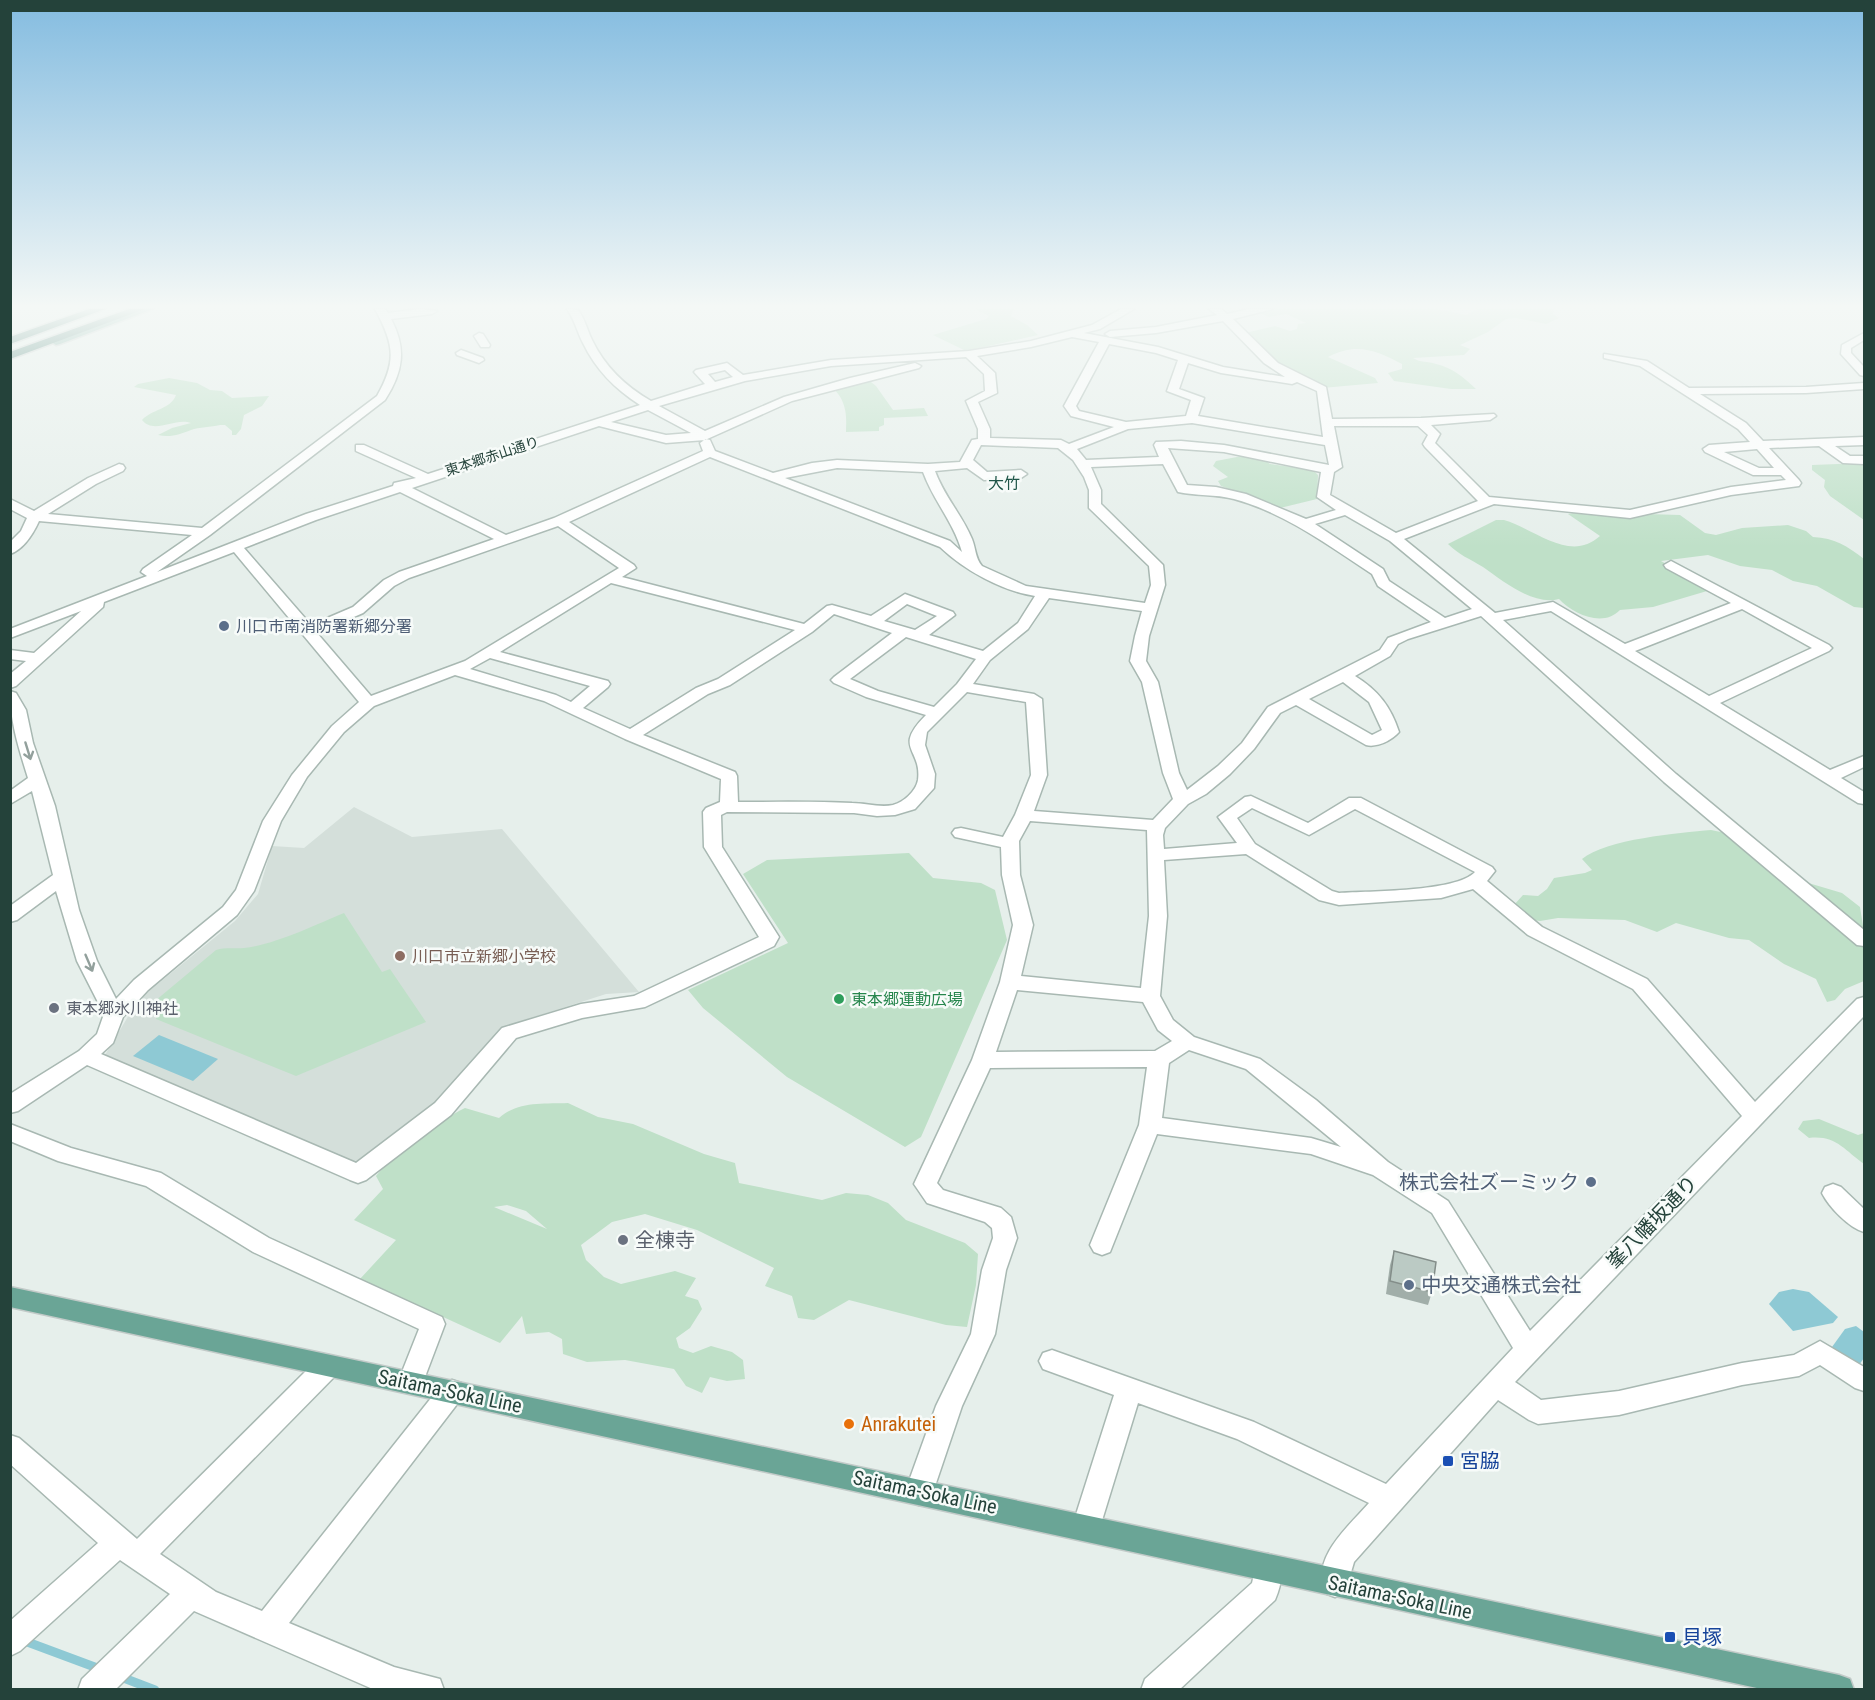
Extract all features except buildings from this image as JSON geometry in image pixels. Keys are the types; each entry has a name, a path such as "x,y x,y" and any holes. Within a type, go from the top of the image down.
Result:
{"main road":[{"name":"Saitama-Soka Line","path":"10,1297 1086,1527 1335,1583 1839,1689"}],"street":[{"path":"133,585 139,578 205,532 381,398 387,388"},
{"path":"625,388 705,436 710,453"},
{"name":"東本郷赤山通り","path":"10,634 235,545 399,486 705,388"},
{"path":"597,422 619,430 666,439 705,436 788,399 825,388"},
{"path":"984,441 984,429 972,401 992,393 991,388"},
{"path":"1079,388 1070,406 1075,414 1126,426"},
{"path":"1174,388 1173,391 1198,398 1192,411 1192,419"},
{"path":"1320,388 1336,466 1328,471 1217,447 1189,444 1160,445 1184,489 1216,490 1241,497 1305,523 1378,572 1383,583 1442,623"},
{"path":"1395,538 1492,500 1630,514 1731,491 1796,483 1742,426 1684,388"},
{"path":"1688,391 1830,388"},
{"path":"1328,423 1421,422 1490,416"},
{"path":"1069,448 1126,426 1192,419 1330,442"},
{"path":"1421,422 1434,434 1429,444 1486,503"},
{"path":"772,477 803,468 837,464 928,468 964,465 976,443 984,441 1048,442 1069,448 1082,464 1095,490 1094,505 1156,565 1158,585 1142,636 1138,661 1150,682 1171,773 1182,800"},
{"path":"1783,471 1757,472 1709,449 1864,441"},
{"path":"1821,442 1847,460 1864,460"},
{"path":"360,448 426,478"},
{"path":"308,632 358,610 389,584 404,575 559,521 710,453 945,544 959,557 971,562"},
{"path":"965,460 984,476 1021,474"},
{"path":"1082,464 1167,460"},
{"path":"22,515 119,468"},
{"path":"928,468 934,485 965,539 971,562 982,573 1023,590 1150,608"},
{"path":"1328,471 1323,497 1395,538 1487,615 1670,778 1864,940"},
{"path":"399,486 504,539"},
{"path":"10,503 22,515 27,532 10,550"},
{"path":"1305,523 1348,510"},
{"path":"22,515 205,532"},
{"path":"10,1105 86,1056 106,1038 114,1014 141,986 230,911 245,891 272,821 300,775 338,729 367,701 455,670 629,568 559,521"},
{"path":"235,545 367,701"},
{"path":"1671,565 1824,648 1707,703"},
{"path":"609,578 807,629"},
{"path":"86,1056 358,1174 443,1109 509,1033 580,1011 638,1002 767,941 769,937 713,848 712,812 725,807 854,808 876,811 895,810 909,805 925,788 927,774 917,746 919,731 963,687 985,657 1023,626 1044,594"},
{"path":"10,683 108,595"},
{"path":"873,622 905,598 948,615 910,633 840,680 872,694 937,713"},
{"path":"1623,650 1742,604"},
{"path":"1528,1350 1440,1207 1380,1168 1308,1106 1253,1064 1187,1042 1165,1025 1150,996 1158,916 1154,835 1157,826 1182,800 1200,790 1224,770 1255,737 1274,710 1344,676 1385,652 1393,641 1442,623 1553,606 1864,799"},
{"path":"631,736 702,691 724,682 807,629 832,609 985,657"},
{"path":"487,653 602,684 573,708"},
{"path":"10,654 37,658"},
{"path":"455,670 550,698 631,736 729,776 729,803 725,807"},
{"path":"1295,698 1372,742 1391,732 1386,715 1371,694 1344,676"},
{"path":"920,1492 949,1406 983,1334 994,1270 1005,1238 1003,1224 993,1215 935,1197 925,1184 983,1060 1010,982 1023,925 1011,875 1010,844 1040,775 1034,699 963,687"},
{"path":"10,696 18,710 46,806 70,910 87,961 114,1014"},
{"path":"1829,777 1864,761"},
{"path":"10,799 37,780"},
{"path":"1251,801 1309,830 1355,802 1486,871 1476,882 1441,892 1339,899 1326,896 1249,848 1227,817 1251,801"},
{"path":"1024,815 1157,826"},
{"path":"961,833 1010,844"},
{"path":"1155,855 1249,848"},
{"path":"10,915 64,876"},
{"path":"1476,882 1535,932 1640,984 1755,1117"},
{"path":"1010,982 1150,996"},
{"name":"峯八幡坂通り","path":"1335,1583 1341,1556 1390,1499 1528,1350 1864,1004"},
{"path":"983,1060 1159,1059 1187,1042"},
{"path":"1102,1245 1150,1125 1159,1059"},
{"path":"1150,1125 1311,1146 1380,1168"},
{"path":"10,1132 66,1155 153,1179 261,1245 433,1324 411,1382"},
{"path":"1833,1192 1864,1223"},
{"path":"1496,1384 1538,1412 1619,1403 1742,1374 1799,1365 1820,1352 1864,1380"},
{"path":"1052,1361 1245,1430 1390,1499"},
{"path":"10,1641 129,1550 328,1366"},
{"path":"1086,1527 1129,1389"},
{"path":"267,1628 452,1391"},
{"path":"10,1447 129,1550 206,1602 391,1686 429,1689"},
{"path":"1156,1689 1265,1590 1268,1568"},
{"path":"93,1689 191,1593"}],"shaded area":[{"name":"川口市立新郷小学校","path":"354,807 412,837 502,829 639,992 606,994 503,1027 433,1106 358,1163 105,1055 138,1000 235,921 258,894 272,846 304,848"}],"green space":[{"path":"141,388 207,388 222,391 232,398 269,396 262,406 244,415 241,429 236,435 232,435 232,431 225,425 220,425 198,428 171,436 158,435 191,423 178,422 152,426 142,420 170,404 176,395"},
{"path":"833,388 878,388 893,410 924,408 928,416 884,418 884,425 879,427 879,431 846,432 845,408"},
{"path":"1242,456 1270,464 1313,470 1318,475 1317,499 1280,508 1221,486 1218,481 1228,477 1213,466 1216,461"},
{"path":"1864,463 1864,520 1830,496 1824,487 1825,480 1812,470 1812,465"},
{"path":"1580,512 1680,515 1705,533 1716,535 1742,528 1788,525 1806,531 1813,537 1828,539 1840,544 1864,559 1864,608 1854,607 1817,586 1793,581 1772,570 1740,566 1708,555 1661,561 1703,585 1707,591 1653,607 1620,610 1605,618 1588,617 1572,610 1559,599 1539,599 1519,591 1448,544 1496,520 1504,520 1553,542 1577,546 1589,543 1600,536 1568,514"},
{"path":"1711,830 1735,835 1795,879 1842,893 1860,907 1864,932 1864,981 1845,989 1835,1000 1827,1002 1816,979 1784,964 1749,940 1729,938 1676,923 1657,932 1625,920 1558,918 1540,921 1523,919 1514,905 1523,895 1538,896 1547,889 1554,878 1592,870 1582,859 1608,846 1644,838"},
{"name":"東本郷運動広場","path":"909,853 933,878 981,883 995,890 1007,940 921,1137 905,1147 787,1077 703,1008 688,990 788,943 743,874 767,860"},
{"path":"344,913 382,972 390,969 426,1022 296,1076 156,1019 157,1011 149,1006 216,950 268,943"},
{"path":"568,1103 598,1117 633,1124 704,1154 735,1163 739,1183 822,1200 846,1193 868,1195 888,1203 906,1220 965,1243 978,1254 976,1285 967,1327 946,1325 849,1300 814,1320 798,1318 792,1296 765,1286 774,1268 697,1230 645,1214 612,1222 581,1245 586,1260 604,1277 621,1284 675,1271 696,1278 685,1296 698,1300 702,1309 690,1328 676,1338 679,1348 693,1353 711,1346 732,1352 743,1360 745,1379 727,1381 710,1377 702,1393 686,1386 674,1369 625,1360 587,1362 563,1354 562,1339 549,1332 526,1334 522,1316 500,1343 360,1279 396,1240 354,1220 383,1189 376,1176 395,1156 429,1129 465,1108 499,1118 523,1106","holes":["507,1205 526,1211 547,1229 494,1207"]},
{"path":"1819,1119 1858,1135 1864,1133 1864,1164 1833,1141 1809,1138 1798,1129 1803,1121"}],"water":[{"path":"159,1035 218,1059 193,1081 133,1056"},
{"path":"1793,1289 1809,1292 1838,1317 1833,1323 1793,1331 1769,1304 1779,1292"},
{"path":"1856,1326 1864,1332 1864,1358 1859,1365 1832,1347 1845,1329"}],"waterway":[{"path":"22,1640 100,1669"},
{"path":"121,1677 155,1690"}],"place":[{"name":"川口市南消防署新郷分署","path":"224,626"},
{"name":"川口市立新郷小学校","path":"400,956"},
{"name":"東本郷運動広場","path":"839,999"},
{"name":"東本郷氷川神社","path":"54,1008"},
{"name":"株式会社ズーミック","path":"1591,1182"},
{"name":"全棟寺","path":"623,1240"},
{"name":"中央交通株式会社","path":"1409,1285"},
{"name":"Anrakutei","path":"849,1424"},
{"name":"宮脇","path":"1448,1461"},
{"name":"貝塚","path":"1670,1637"}],"district":[{"name":"大竹","path":"1004,483"}]}
